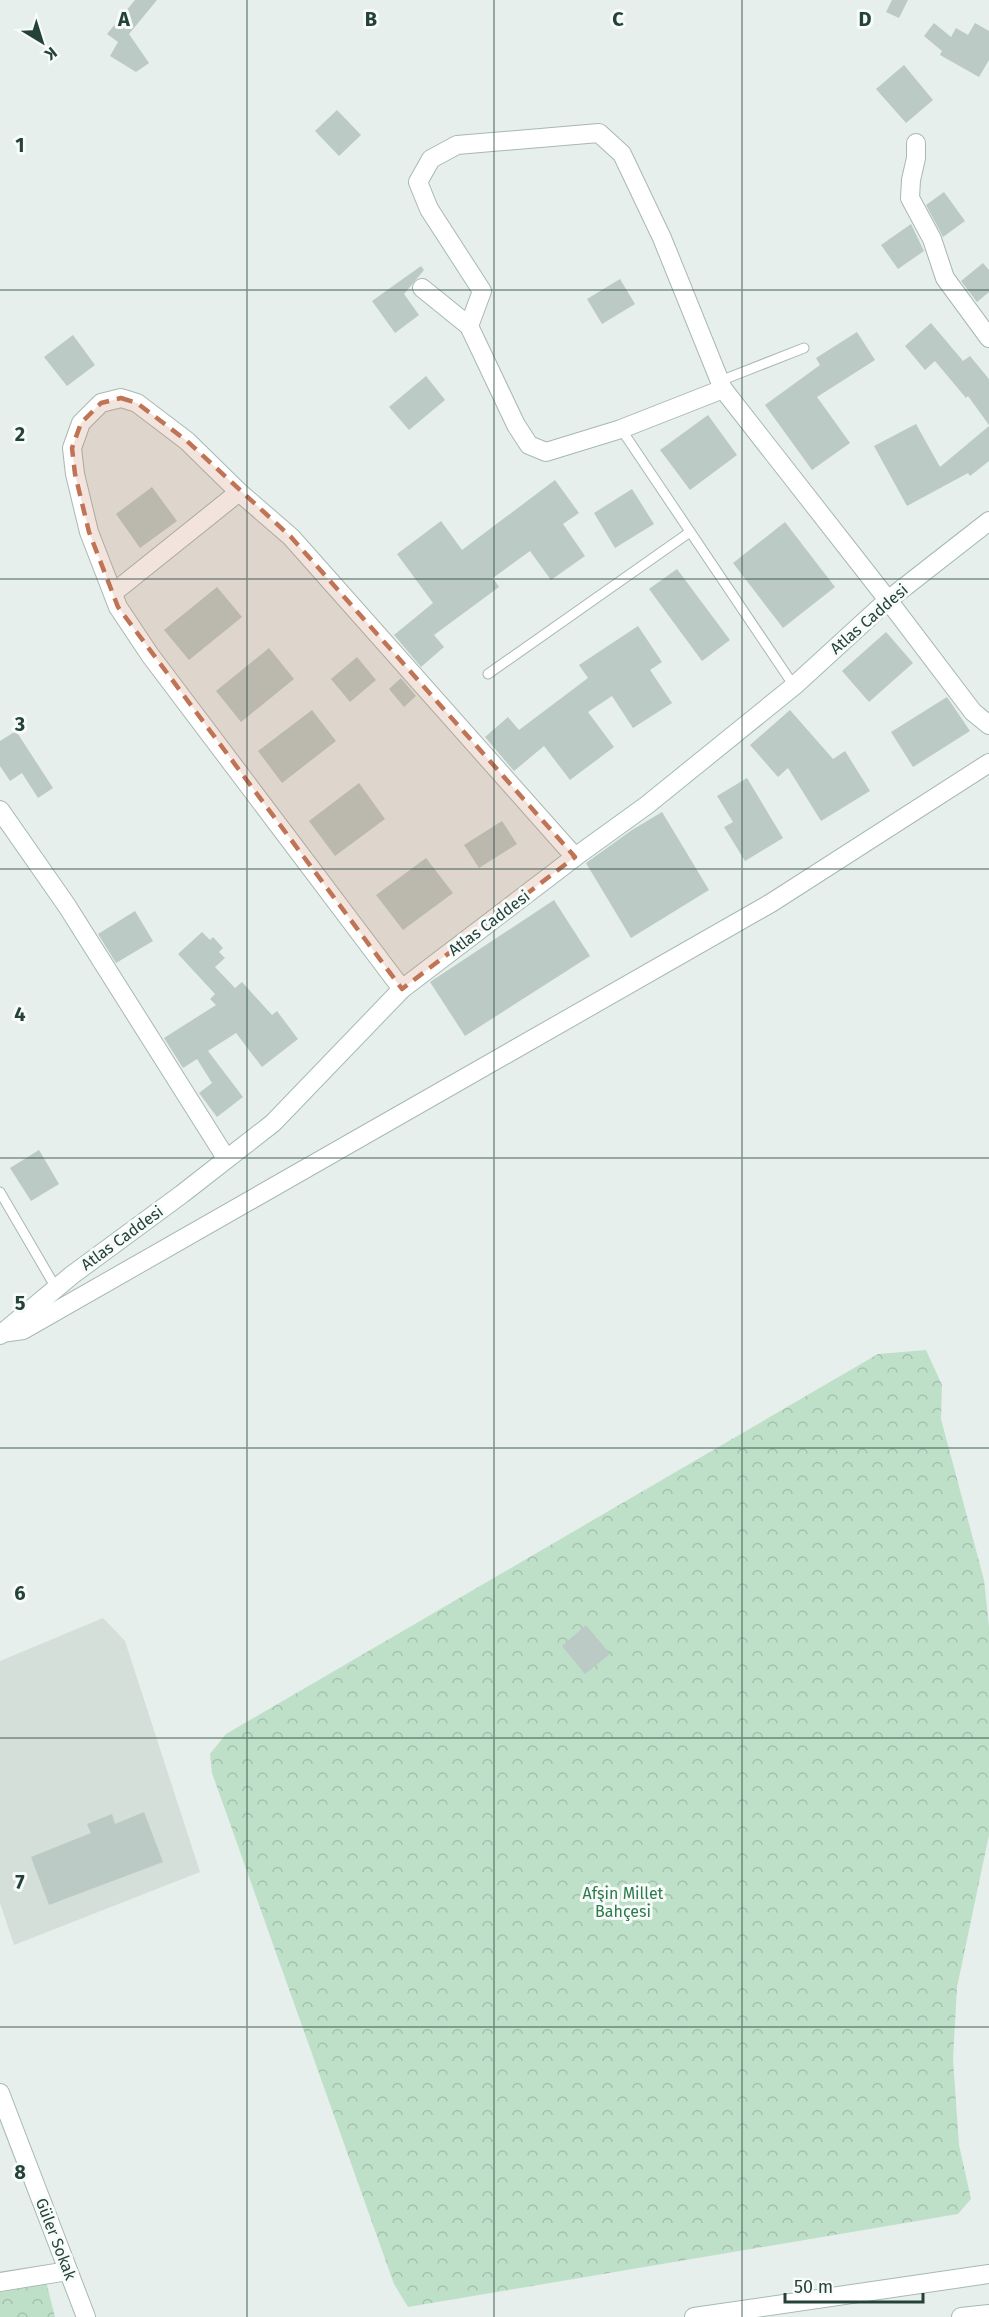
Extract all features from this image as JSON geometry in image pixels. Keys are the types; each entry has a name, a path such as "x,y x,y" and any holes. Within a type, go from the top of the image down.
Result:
{"street":[{"path":"470,326 482,291 429,209 418,182 431,159 457,145 599,133 622,154 662,238 722,385 973,712 989,725"},
{"path":"916,143 910,198 932,239 945,278 989,338"},
{"path":"422,288 470,326 516,425 529,445 546,452 621,429 722,385"},
{"path":"402,989 150,655 118,607 89,532 75,474 72,448 81,423 101,403 121,398 136,403 187,441 239,492 291,537 575,857"},
{"path":"112,593 239,492"},
{"name":"Atlas Caddesi","path":"1,1334 56,1288 273,1123 402,989 647,805 794,686 888,600 989,521"},
{"path":"1,1334 23,1330 40,1321 771,903 989,763"},
{"path":"0,810 67,906 226,1158"},
{"name":"Güler Sokak","path":"0,2093 86,2317"},
{"path":"0,2282 68,2271"},
{"path":"694,2317 989,2274"}],"lane":[{"path":"722,385 804,348"},
{"path":"621,429 794,686"},
{"path":"488,674 690,532"},
{"path":"0,1192 56,1288"}],"highlighted area":[{"path":"121,398 137,403 187,441 291,537 575,857 402,989 118,607 89,532 75,474 72,448 81,423 101,403"}],"shaded area":[{"path":"103,1618 125,1641 200,1872 14,1945 0,1903 0,1661"}],"green space":[{"name":"Afşin Millet Bahçesi","path":"926,1350 942,1385 941,1419 984,1580 989,1626 989,1835 957,1987 953,2059 959,2145 971,2199 958,2214 408,2307 394,2284 212,1773 210,1754 226,1734 878,1354"},
{"path":"46,2281 55,2317 0,2317 0,2289"}],"building":[{"path":"135,0 157,0 129,34 149,63 136,72 110,56 118,42 107,34"},
{"path":"892,0 908,0 899,18 886,12"},
{"path":"934,23 951,37 956,28 968,35 975,23 989,31 989,60 979,77 940,55 942,51 924,36"},
{"path":"904,65 933,100 906,123 876,89"},
{"path":"337,110 361,135 339,156 315,131"},
{"path":"944,192 965,221 943,237 926,205"},
{"path":"911,224 924,251 898,269 881,245"},
{"path":"983,263 989,270 989,292 977,302 961,281"},
{"path":"421,266 424,270 404,294 419,315 395,333 372,301"},
{"path":"620,279 635,304 602,324 587,299"},
{"path":"931,323 963,361 970,356 989,379 989,425 968,396 966,398 935,361 925,370 905,346"},
{"path":"857,332 875,360 817,397 850,443 812,470 765,405 820,365 816,358"},
{"path":"73,335 95,365 67,386 44,357"},
{"path":"426,376 445,400 409,430 389,407"},
{"path":"708,415 737,455 690,490 660,450"},
{"path":"916,424 940,467 989,426 989,461 970,476 968,473 907,506 874,446"},
{"path":"555,480 579,513 563,524 585,556 551,580 530,551 493,578 499,587 434,635 444,647 421,667 394,635 433,603 397,554 441,521 462,550"},
{"path":"152,487 177,521 140,548 116,514"},
{"path":"632,489 654,524 615,548 594,513"},
{"path":"785,522 835,587 783,628 733,563"},
{"path":"677,569 730,640 702,661 649,589"},
{"path":"217,587 242,617 189,660 164,630"},
{"path":"638,626 662,662 650,670 672,703 633,728 612,696 588,712 614,747 570,780 544,746 514,771 485,737 508,717 519,730 588,678 579,665"},
{"path":"886,632 913,663 869,702 842,671"},
{"path":"269,648 294,679 241,722 216,691"},
{"path":"357,657 376,680 350,702 331,679"},
{"path":"401,678 416,696 404,707 389,689"},
{"path":"947,697 970,731 913,767 891,732"},
{"path":"312,710 336,741 282,783 258,751"},
{"path":"790,710 833,759 845,751 870,791 821,821 788,768 778,777 750,745"},
{"path":"16,731 53,788 38,798 22,773 10,781 0,766 0,741"},
{"path":"747,778 783,838 745,861 724,827 733,822 717,796"},
{"path":"359,783 385,819 335,856 309,821"},
{"path":"662,812 709,890 631,938 586,863"},
{"path":"502,821 517,844 479,868 464,845"},
{"path":"426,858 453,893 403,930 376,895"},
{"path":"554,900 590,956 465,1036 430,982"},
{"path":"135,911 153,941 116,963 98,934"},
{"path":"202,932 210,940 213,937 223,948 219,952 225,958 215,967 235,988 242,982 272,1015 277,1011 298,1039 262,1067 236,1033 208,1051 243,1097 217,1117 199,1093 212,1083 197,1059 183,1068 164,1038 216,1005 210,999 215,994 178,954"},
{"path":"39,1150 59,1184 31,1201 10,1168"},
{"path":"586,1625 610,1654 585,1674 562,1646"},
{"path":"144,1812 163,1862 49,1905 31,1857 91,1833 87,1824 112,1814 115,1824"}]}
